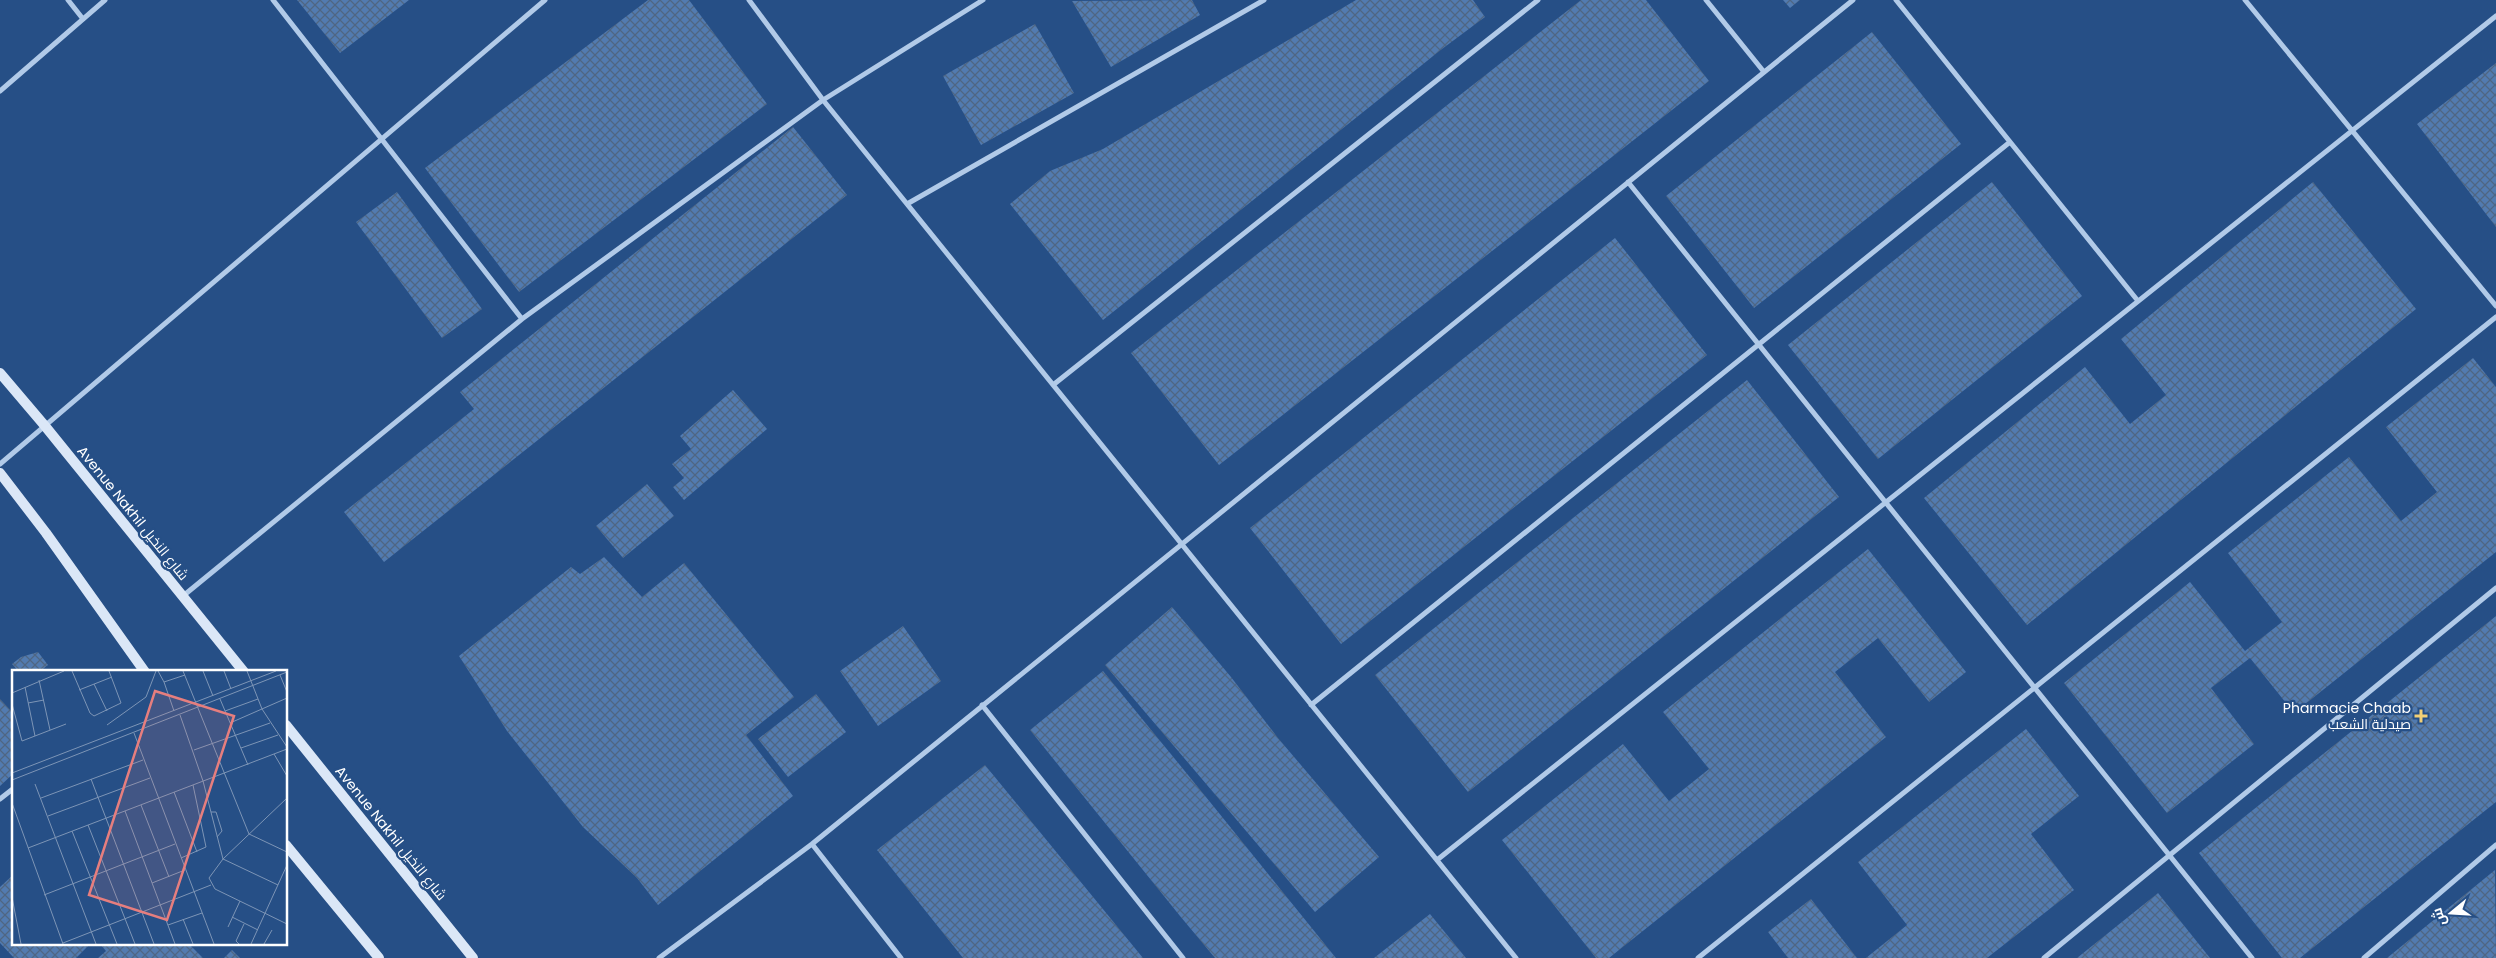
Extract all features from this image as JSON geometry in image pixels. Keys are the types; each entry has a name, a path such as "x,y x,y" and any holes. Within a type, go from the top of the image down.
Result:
{"street":[{"path":"68,0 83,18"},
{"path":"0,91 105,0"},
{"path":"273,0 383,138 522,319"},
{"path":"0,464 545,0"},
{"path":"749,0 824,100 907,204 1516,958"},
{"path":"183,596 522,319 824,100 983,0"},
{"path":"907,204 1264,0"},
{"path":"1052,385 1538,0"},
{"path":"1706,0 1764,72"},
{"path":"659,958 812,844 1853,0"},
{"path":"1896,0 2138,301"},
{"path":"2245,0 2496,306"},
{"path":"1437,860 2496,16"},
{"path":"1311,704 2010,142"},
{"path":"1628,182 2252,958"},
{"path":"1698,958 2496,317"},
{"name":"Avenue Nakhil شارع النخيل","path":"0,373 46,426 242,670"},
{"path":"0,474 46,534 144,670"},
{"path":"2044,958 2496,588"},
{"path":"982,705 1183,958"},
{"name":"Avenue Nakhil شارع النخيل","path":"288,727 473,958"},
{"path":"0,799 12,790"},
{"path":"812,844 900,958"},
{"path":"2364,958 2496,844"},
{"path":"288,847 379,958"}],"building":[{"path":"297,0 409,0 340,53"},
{"path":"648,0 689,0 767,104 519,292 425,168"},
{"path":"1192,0 1200,15 1111,67 1072,1"},
{"path":"1356,0 1473,0 1485,17 1442,49 1103,320 1010,204 1050,171 1103,149"},
{"path":"1581,0 1646,0 1709,81 1219,465 1131,353"},
{"path":"1783,0 1800,0 1790,8"},
{"path":"1035,24 1074,93 981,145 943,76"},
{"path":"1872,32 1961,144 1754,308 1666,196"},
{"path":"2496,63 2496,227 2417,124"},
{"path":"793,127 847,195 384,562 344,512 474,409 460,392"},
{"path":"1992,182 2082,296 1878,459 1788,345"},
{"path":"2313,182 2416,309 2027,625 1924,498 2085,367 2130,424 2166,395 2121,339"},
{"path":"397,192 482,309 442,338 356,222"},
{"path":"1615,238 1707,355 1341,644 1250,528"},
{"path":"2473,358 2496,387 2496,552 2294,713 2250,658 2211,688 2254,744 2167,813 2064,683 2190,582 2245,651 2282,622 2228,553 2349,457 2401,521 2437,492 2386,427"},
{"path":"1747,380 1839,497 1468,792 1375,675"},
{"path":"733,390 767,429 684,500 673,487 684,478 672,464 691,449 680,436"},
{"path":"647,484 674,516 623,558 596,526"},
{"path":"1868,549 1966,672 1929,702 1878,638 1835,672 1886,737 1609,958 1596,958 1502,840 1623,744 1669,801 1709,769 1663,712"},
{"path":"604,557 642,597 684,563 794,697 746,735 793,796 658,905 637,878 583,827 507,731 459,656 571,567 580,574"},
{"path":"1172,607 1231,677 1278,738 1379,857 1315,912 1105,665"},
{"path":"2496,616 2496,802 2300,958 2282,958 2199,853"},
{"path":"903,626 941,681 878,726 840,671"},
{"path":"38,652 48,665 42,670 17,670 12,664 21,657"},
{"path":"1103,671 1336,958 1215,958 1180,916 1030,730"},
{"path":"816,694 846,732 788,777 758,739"},
{"path":"0,699 12,712 12,775 0,786"},
{"path":"2026,729 2079,796 2031,834 2074,890 1987,958 1866,958 1907,925 1858,862"},
{"path":"985,765 1143,958 963,958 877,850"},
{"path":"2495,870 2496,958 2387,958"},
{"path":"12,876 12,946 88,946 76,958 14,958 0,943 0,887"},
{"path":"2158,893 2210,958 2077,958"},
{"path":"1811,899 1857,958 1788,958 1768,932"},
{"path":"1430,914 1466,958 1374,958"},
{"path":"102,946 191,946 203,958 98,958 106,951"},
{"path":"232,950 240,958 224,958"}],"place":[{"name":"Pharmacie Chaab صيدلية الشعب","path":"2421,716"}]}
